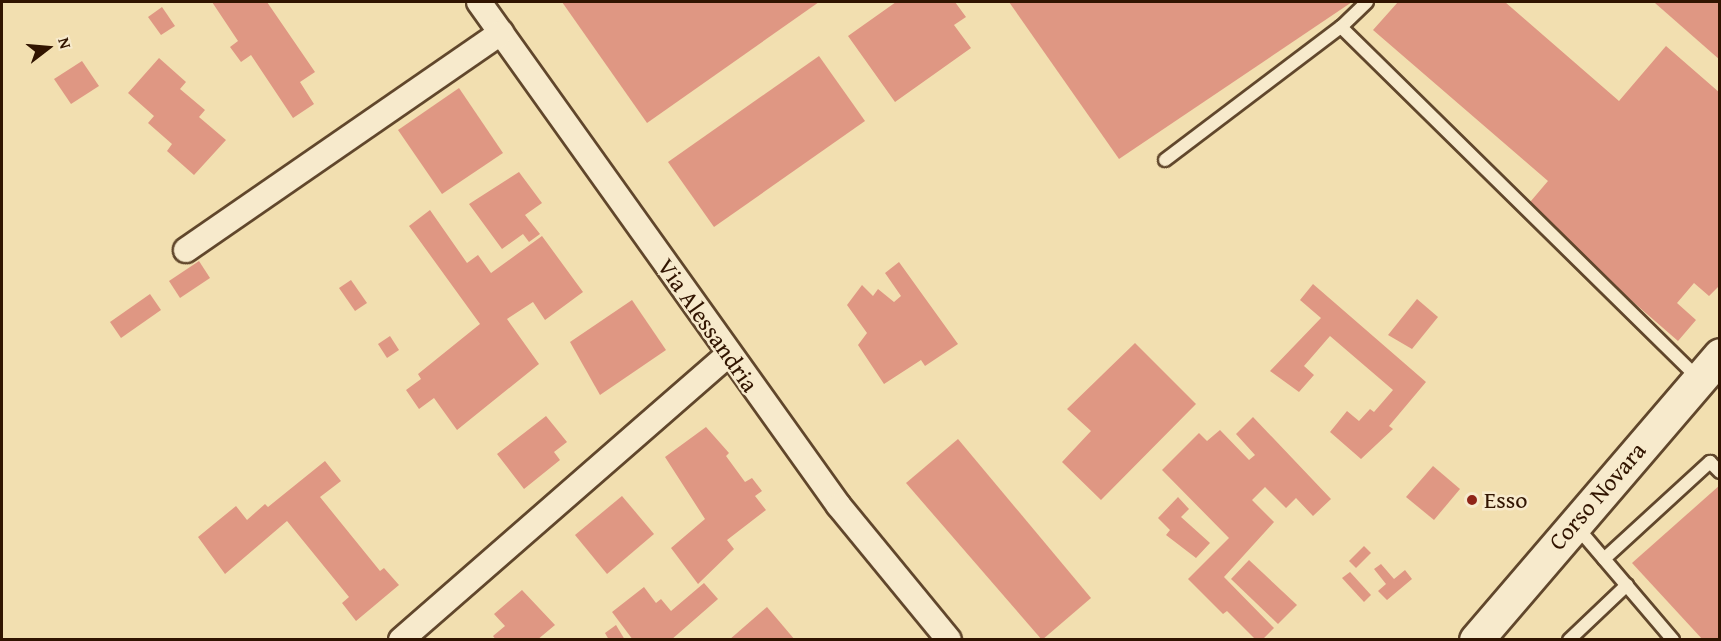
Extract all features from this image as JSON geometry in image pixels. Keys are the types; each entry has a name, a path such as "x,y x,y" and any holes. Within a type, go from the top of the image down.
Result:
{"main road":[{"name":"Corso Novara","path":"1476,639 1709,367"}],"street":[{"name":"Via Alessandria","path":"480,2 728,355 839,506 949,639"},
{"path":"186,250 501,33"},
{"path":"401,639 728,355"}],"lane":[{"path":"1165,160 1341,27 1367,2"},
{"path":"1341,27 1709,367"},
{"path":"1605,559 1710,462 1719,472"},
{"path":"1574,523 1673,639"},
{"path":"1569,639 1627,585"}],"building":[{"path":"212,2 267,2 315,72 300,82 314,104 293,118 251,55 241,62 230,47 238,41"},
{"path":"562,2 819,2 647,123"},
{"path":"896,2 955,2 966,17 954,25 971,48 895,102 848,36"},
{"path":"1009,2 1352,2 1119,159"},
{"path":"1398,2 1505,2 1619,101 1666,46 1720,93 1720,285 1709,296 1694,283 1677,303 1696,320 1678,341 1525,208 1548,181 1373,30"},
{"path":"1720,2 1720,60 1655,3"},
{"path":"162,7 175,26 161,35 148,17"},
{"path":"819,56 865,121 714,227 668,162"},
{"path":"159,58 186,82 180,89 205,110 199,117 226,140 194,175 167,151 172,144 148,123 154,116 128,93"},
{"path":"82,61 99,86 71,104 54,79"},
{"path":"459,88 503,153 442,194 398,130"},
{"path":"519,172 542,203 525,215 540,234 529,242 523,234 502,249 469,204"},
{"path":"430,210 467,263 478,255 491,273 542,236 583,292 545,320 533,302 507,319 539,364 457,430 434,398 419,409 406,390 421,379 418,374 480,324 409,226"},
{"path":"199,261 210,278 180,298 169,281"},
{"path":"899,262 958,344 925,366 921,360 884,384 858,345 867,333 847,305 862,285 873,296 878,289 894,302 901,296 885,273"},
{"path":"351,280 367,303 355,311 339,288"},
{"path":"1313,284 1426,382 1389,426 1393,429 1361,459 1330,432 1347,411 1359,421 1370,409 1374,412 1393,390 1330,336 1304,366 1314,375 1299,392 1270,371 1321,318 1300,300"},
{"path":"150,294 161,310 121,338 110,322"},
{"path":"1417,299 1438,317 1412,349 1388,335"},
{"path":"632,300 666,350 600,395 570,342"},
{"path":"390,336 399,350 387,358 378,344"},
{"path":"1135,343 1196,404 1101,500 1062,462 1091,431 1067,409"},
{"path":"546,416 567,442 554,452 560,460 524,489 497,454"},
{"path":"1253,417 1331,499 1313,516 1296,498 1286,508 1265,487 1252,500 1274,522 1224,577 1274,628 1262,640 1256,640 1227,611 1223,614 1188,579 1229,538 1162,470 1199,433 1207,441 1220,430 1249,460 1255,455 1236,434"},
{"path":"706,427 729,453 726,456 745,482 752,478 762,491 755,496 766,510 727,540 734,549 698,584 671,548 705,519 665,457"},
{"path":"958,439 1091,598 1042,640 906,483"},
{"path":"325,461 341,481 320,497 380,571 384,568 399,585 356,621 342,603 349,597 287,521 225,574 198,537 236,506 247,520 265,504 268,507"},
{"path":"1433,466 1460,489 1434,520 1406,497"},
{"path":"1720,485 1720,640 1703,640 1632,563"},
{"path":"622,496 654,534 607,574 575,535"},
{"path":"1178,497 1189,509 1181,517 1210,543 1196,558 1166,535 1170,530 1158,518"},
{"path":"1364,546 1371,553 1356,568 1349,561"},
{"path":"1249,560 1297,605 1278,624 1231,579"},
{"path":"1381,564 1394,579 1405,570 1412,579 1387,600 1378,591 1386,584 1374,569"},
{"path":"1350,572 1371,595 1364,602 1342,578"},
{"path":"704,583 718,599 671,640 633,640 612,612 644,587 656,603 661,599 671,611"},
{"path":"522,590 555,625 537,640 496,640 493,636 505,626 494,614"},
{"path":"767,607 795,640 729,640"},
{"path":"616,625 625,640 609,640 605,633"}],"place":[{"name":"Esso","path":"1472,500"}]}
